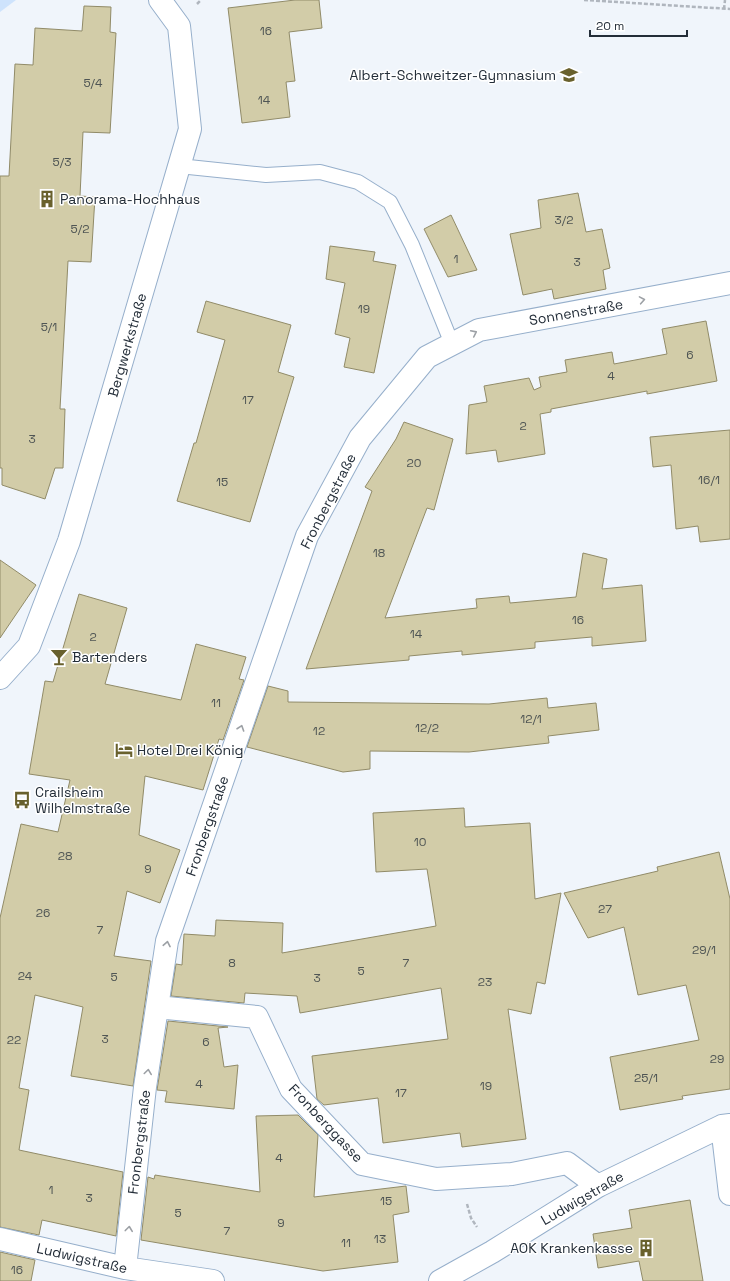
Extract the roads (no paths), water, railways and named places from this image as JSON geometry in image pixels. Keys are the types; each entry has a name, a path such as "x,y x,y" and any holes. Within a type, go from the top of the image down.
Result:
{"street":[{"name":"Bergwerkstraße","path":"0,678 29,646 70,541 190,130 178,26 160,0"},
{"name":"Sonnenstraße","path":"427,357 479,330 730,283"},
{"name":"Fronbergstraße","path":"125,1268 145,1087 167,941 307,536 360,438 427,357"},
{"name":"Fronberggasse","path":"157,1007 257,1017 291,1089 362,1164 436,1179 512,1174 567,1163 598,1186"},
{"name":"Ludwigstraße","path":"440,1281 492,1252 598,1186 726,1125"},
{"path":"726,1125 730,1194"},
{"name":"Ludwigstraße","path":"0,1239 125,1268 213,1281"}],"lane":[{"path":"179,166 266,175 320,172 358,182 390,202 412,244 452,344"}],"place":[{"name":"Albert-Schweitzer-Gymnasium","path":"569,75"},
{"name":"Panorama-Hochhaus","path":"47,199"},
{"name":"Bartenders","path":"59,657"},
{"name":"Hotel Drei König","path":"124,750"},
{"name":"Crailsheim Wilhelmstraße","path":"22,800"},
{"name":"AOK Krankenkasse","path":"646,1248"}]}
